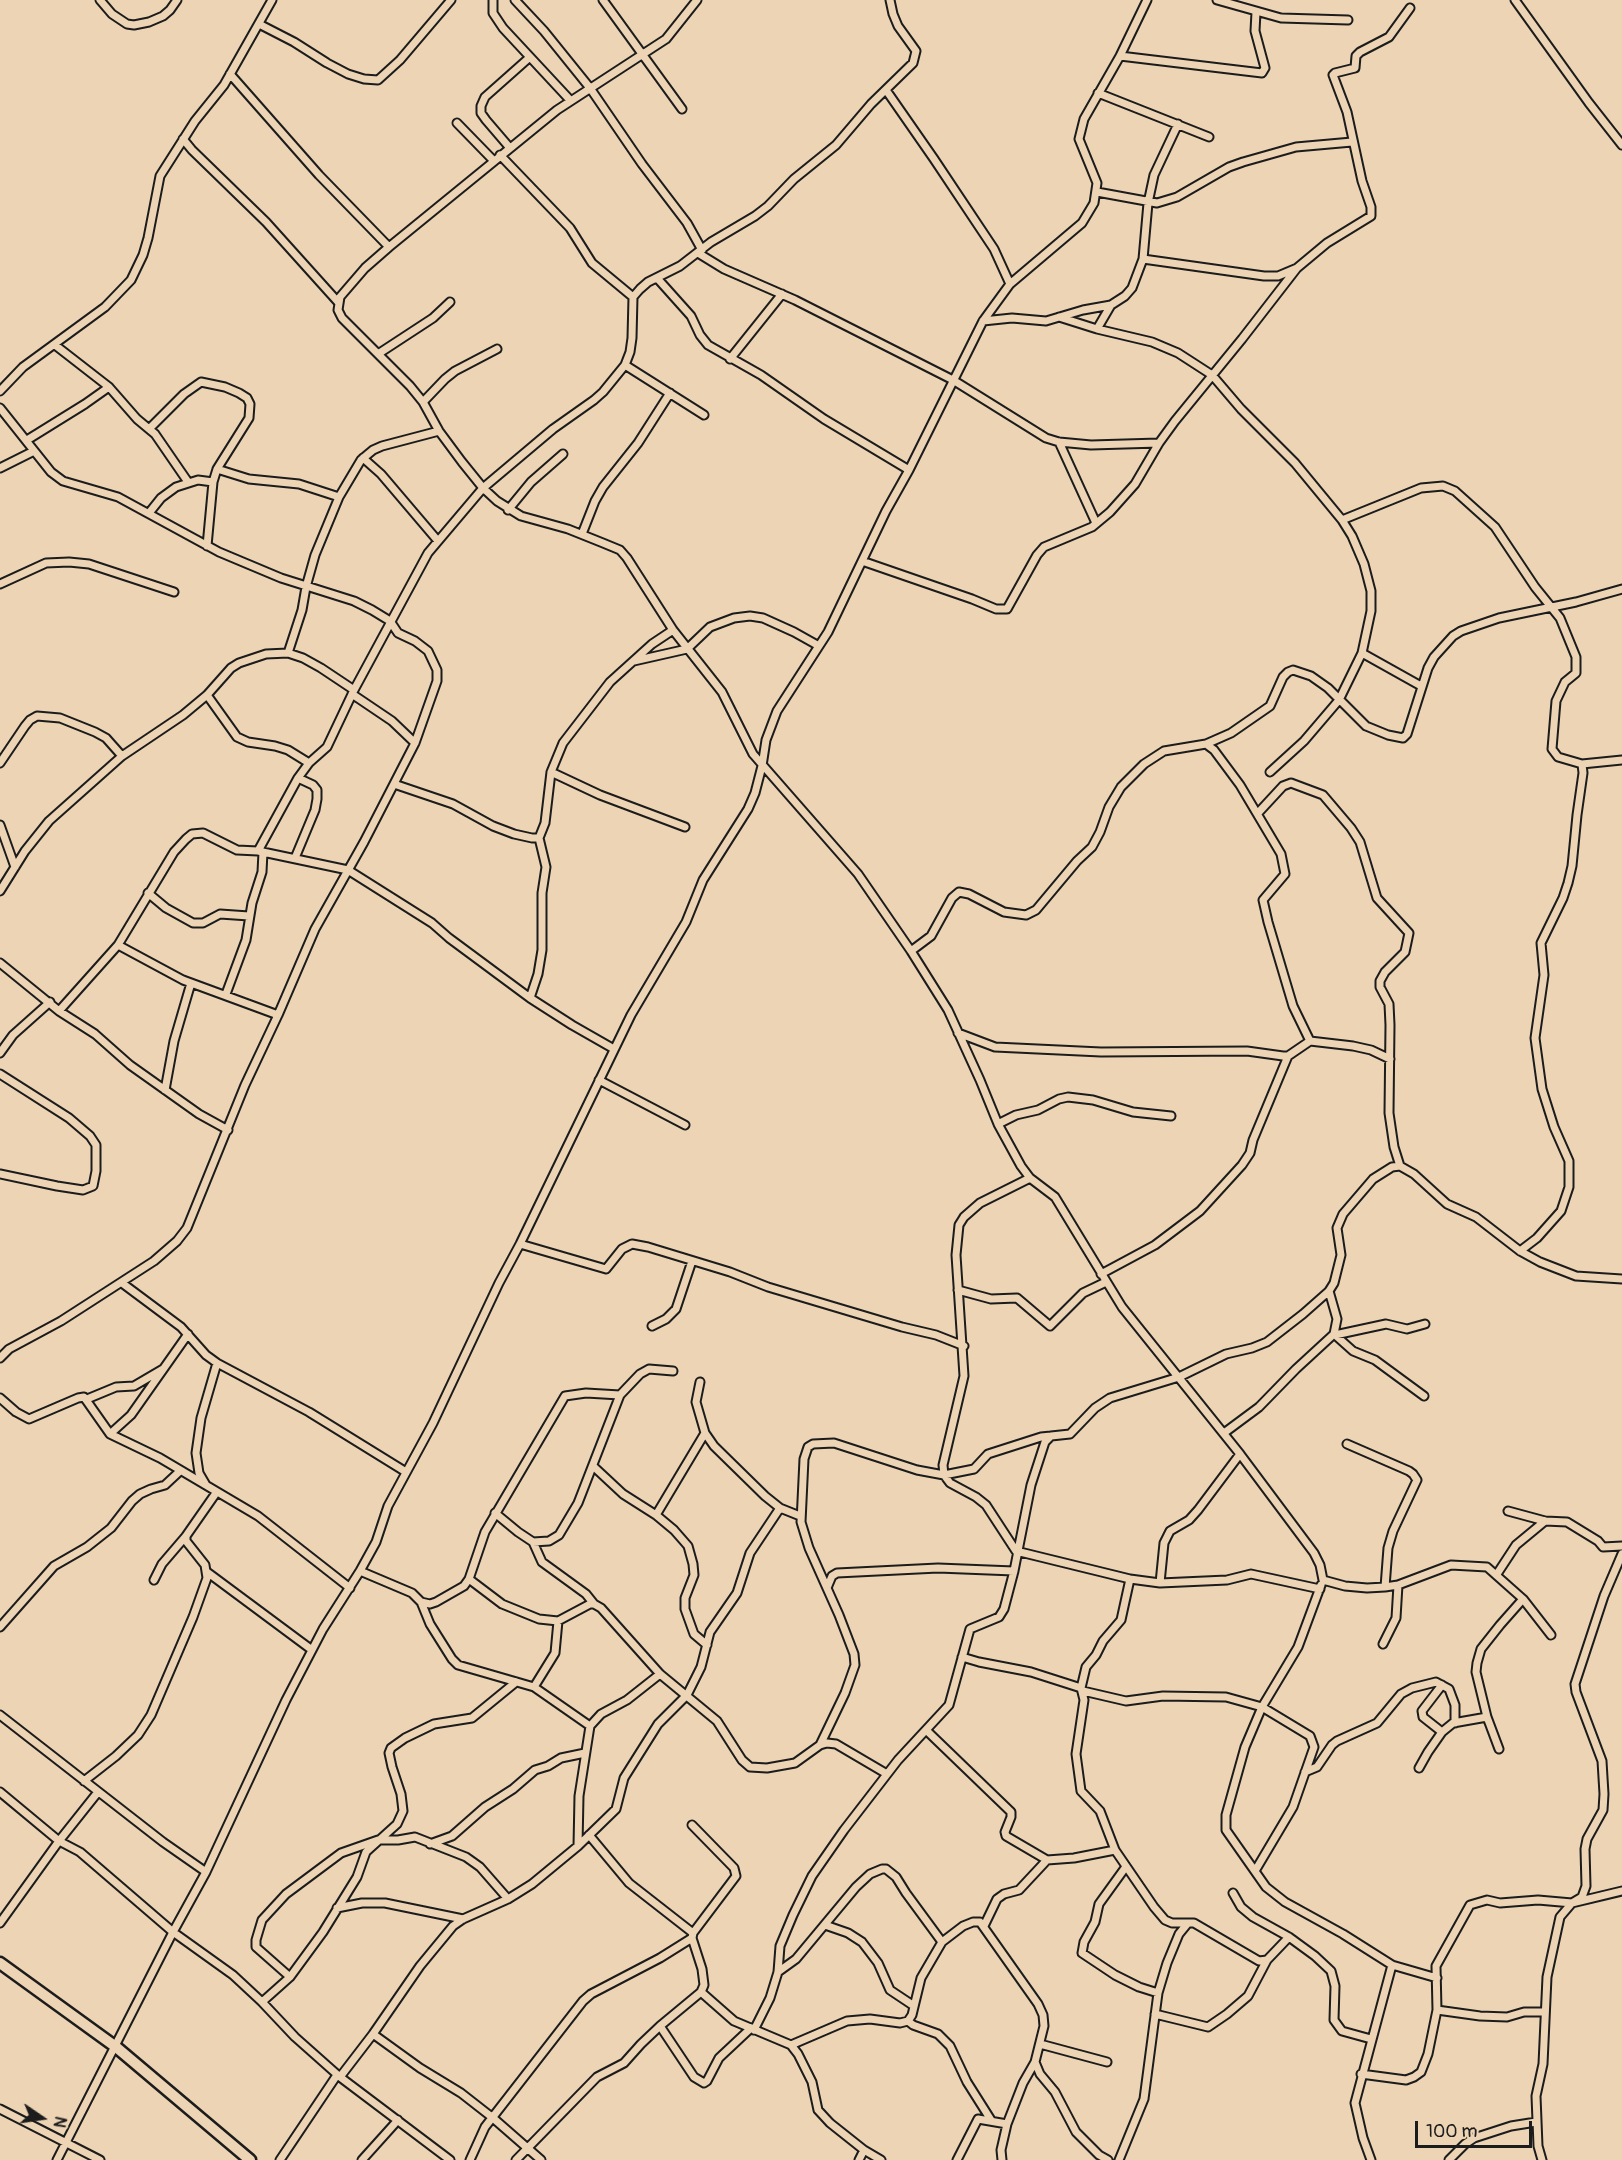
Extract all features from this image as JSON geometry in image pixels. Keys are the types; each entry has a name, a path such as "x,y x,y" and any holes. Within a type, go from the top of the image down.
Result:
{"main road":[{"path":"0,1963 116,2047 250,2160"}],"street":[{"path":"100,0 112,14 134,26 163,16 177,0"},
{"path":"0,392 23,367 105,307 131,280 148,238 160,176 183,139 230,74 272,0"},
{"path":"259,24 348,74 378,80 400,60 451,0"},
{"path":"494,0 493,13 570,100"},
{"path":"515,0 544,31 590,88 687,223 700,251 724,269 782,294 953,380 1033,431 1059,442 1091,446 1159,443"},
{"path":"603,0 682,109"},
{"path":"697,0 666,39 570,100 389,247 351,283 338,302 338,310 342,318 423,402 439,431 483,488 508,510 582,534 620,550 638,573 673,630 722,692 746,742 762,766 858,874 911,951 948,1011 998,1124 1021,1166 1030,1178 1055,1197 1122,1306 1224,1433 1314,1553 1320,1565 1323,1580 1299,1647 1262,1707 1245,1748 1226,1815 1226,1830 1266,1887 1285,1902 1343,1934 1392,1965 1437,1977"},
{"path":"226,994 246,940 249,916 262,872 260,851 298,778 309,763 326,750 353,692 418,569 438,541 483,488 553,429 594,400 625,365 632,338 633,297 648,282 680,266 768,206 794,179 825,155 913,63 916,54 892,14 890,0"},
{"path":"57,2160 206,1872 286,1700 323,1629 376,1542 388,1506 433,1423 614,1048 640,998 686,922 703,880 748,809 755,793 766,740 777,711 819,646 983,321 1010,284 1082,223 1094,203 1097,192 1095,173 1079,139 1084,119 1120,56 1147,0"},
{"path":"1217,0 1281,18 1348,20"},
{"path":"1515,0 1576,86 1622,145"},
{"path":"862,561 1003,610 1011,604 1037,555 1044,547 1082,533 1110,512 1135,484 1159,443 1297,268 1327,243 1372,213 1352,142 1347,112 1334,73 1355,68 1356,56 1389,37 1410,8"},
{"path":"1120,56 1262,73 1265,68 1255,31 1256,12"},
{"path":"510,148 486,120 481,106 485,97 530,57"},
{"path":"230,74 319,175 389,247"},
{"path":"886,90 994,249 1010,284"},
{"path":"1098,93 1209,137"},
{"path":"457,123 494,161"},
{"path":"983,321 1012,318 1046,321 1083,310 1111,305 1125,296 1132,288 1143,259 1150,186 1157,166 1178,124"},
{"path":"183,139 266,222 338,302"},
{"path":"1097,192 1148,203 1164,202 1178,197 1229,167 1262,156 1296,147 1352,142"},
{"path":"500,155 570,228 592,263 633,297"},
{"path":"1143,259 1264,276 1278,276 1297,268"},
{"path":"657,278 691,316 700,335 708,345 761,375 824,419 909,471"},
{"path":"730,359 782,294"},
{"path":"378,354 433,318 450,302"},
{"path":"1096,329 1111,305"},
{"path":"1059,317 1096,329 1152,342 1178,353 1212,375 1241,409 1295,462 1342,519 1359,550 1371,591 1371,611 1362,653 1339,700 1304,741 1270,772"},
{"path":"55,345 109,387 131,413 160,438 188,482"},
{"path":"423,402 455,371 497,349"},
{"path":"625,365 704,415"},
{"path":"149,429 184,394 201,382 225,387 239,393 247,398 250,404 249,418 217,470 213,482 207,546"},
{"path":"27,440 85,405 109,387"},
{"path":"582,534 603,487 648,428 670,393"},
{"path":"0,408 34,452 63,481 117,497 207,546 261,570 306,587 354,601 390,621 398,633 415,641 428,651 437,670 434,695 415,743 315,929 245,1085 188,1228 154,1261 61,1321 9,1349 0,1358"},
{"path":"288,653 302,610 315,555 339,497 363,458 382,446 439,431"},
{"path":"1059,442 1096,523"},
{"path":"0,468 34,452"},
{"path":"508,510 531,482 563,454"},
{"path":"363,458 381,474 438,541"},
{"path":"217,470 249,479 299,484 339,497"},
{"path":"149,513 160,498 169,491 188,482 198,480 213,482"},
{"path":"1342,519 1421,488 1443,486 1455,491 1495,527 1535,587 1560,618 1576,657 1576,673 1565,682 1556,701 1552,749 1558,757 1582,764 1622,760"},
{"path":"0,584 46,563 69,562 89,564 174,592"},
{"path":"911,951 931,936 952,897 959,892 969,894 1004,912 1026,915 1036,910 1077,861 1092,847 1121,787 1144,764 1164,751 1206,744 1231,733 1270,706 1283,677 1288,672 1293,670 1311,676 1328,688 1366,726 1403,738 1407,734 1421,686 1434,657 1453,636 1499,618 1551,608 1622,589"},
{"path":"631,662 687,649 710,627 734,618 750,616 763,618 819,646"},
{"path":"530,998 538,974 542,950 542,893 546,867 539,838 545,823 551,772 555,758 571,731 610,682 652,644 673,630"},
{"path":"0,891 25,851 49,821 122,756 183,715 239,663 266,654 288,653 303,658 321,668 392,721 415,743"},
{"path":"1362,653 1421,686"},
{"path":"207,695 237,737 282,748 309,763"},
{"path":"0,763 24,726 38,716 60,718 95,732 106,738 122,756"},
{"path":"1206,744 1222,761 1281,854 1285,874 1263,900 1293,1006 1310,1041"},
{"path":"1520,1251 1537,1238 1561,1211 1569,1187 1569,1161 1554,1127 1542,1089 1535,1038 1544,975 1541,943 1563,898 1572,866 1583,773 1582,764"},
{"path":"551,772 600,795 685,827"},
{"path":"295,858 313,816 317,799 317,790 313,785 298,778"},
{"path":"1257,813 1283,786 1291,783 1323,795 1351,828 1360,843 1377,898 1409,933 1405,952 1385,972 1380,981 1380,987 1389,1004 1389,1113 1394,1147 1400,1166"},
{"path":"394,784 453,804 493,826 514,834 539,838"},
{"path":"0,825 15,867"},
{"path":"59,1011 118,945 174,852 192,834 203,832 237,850 260,851 348,870 432,923 530,998 614,1048"},
{"path":"148,893 166,908 193,922 203,923 220,915 249,916"},
{"path":"118,945 191,983 278,1015"},
{"path":"0,963 59,1011 95,1034 130,1065 199,1114 228,1130"},
{"path":"165,1090 174,1041 191,983"},
{"path":"0,1053 13,1035 50,1002"},
{"path":"958,1033 995,1047 1012,1049 1101,1052 1247,1051 1288,1056"},
{"path":"1101,1274 1164,1239 1200,1211 1237,1172 1250,1153 1253,1140 1288,1056 1310,1041 1371,1050 1390,1059"},
{"path":"0,1074 69,1118 90,1136 96,1145 96,1171 93,1186 83,1190 0,1174"},
{"path":"599,1080 685,1125"},
{"path":"998,1124 1016,1115 1038,1110 1059,1098 1068,1097 1093,1100 1133,1112 1171,1116"},
{"path":"820,1745 845,1693 855,1665 854,1654 809,1548 800,1516 804,1459 808,1448 813,1444 834,1443 917,1470 944,1475 974,1469 988,1454 1041,1437 1070,1434 1095,1408 1110,1398 1179,1377 1226,1354 1252,1348 1267,1341 1329,1292 1340,1266 1341,1255 1337,1228 1343,1214 1372,1179 1383,1171 1400,1166 1414,1173 1447,1204 1476,1217 1520,1251 1540,1262 1576,1276 1622,1278"},
{"path":"1030,1178 980,1203 964,1217 959,1226 956,1255 964,1346 964,1376 943,1465 944,1475 950,1483 986,1505 1016,1551 1130,1580 1160,1583 1227,1580 1251,1574 1320,1589"},
{"path":"520,1244 606,1269 622,1249 632,1244 648,1246 730,1272 768,1287 902,1328 936,1335 964,1346"},
{"path":"652,1326 666,1319 676,1309 692,1261"},
{"path":"958,1290 991,1299 1017,1298 1050,1326 1083,1293 1106,1282"},
{"path":"122,1283 159,1309 218,1364 309,1412 406,1472"},
{"path":"1329,1292 1337,1319 1335,1335"},
{"path":"1224,1433 1259,1407 1296,1369 1335,1335 1386,1324 1407,1329 1425,1324"},
{"path":"110,1434 131,1415 188,1334"},
{"path":"1335,1335 1353,1351 1375,1360 1424,1396"},
{"path":"207,1487 199,1473 196,1453 201,1418 218,1364"},
{"path":"0,1398 16,1412 29,1419 78,1398 87,1399 116,1387 134,1386 165,1368"},
{"path":"533,1542 549,1541 559,1535 578,1503 620,1395 640,1374 649,1369 673,1371"},
{"path":"700,1382 696,1402 705,1433 714,1446 780,1508 800,1516"},
{"path":"421,1602 430,1604 436,1602 464,1586 469,1579 484,1532 565,1396 586,1393 620,1395"},
{"path":"87,1399 110,1434 160,1458 263,1520 350,1588"},
{"path":"656,1515 705,1433"},
{"path":"660,2026 694,2078 704,2083 719,2058 752,2029 770,1998 778,1972 780,1946 812,1876 898,1760 949,1705 970,1629 999,1617 1004,1609 1039,1455 1045,1442 1051,1436"},
{"path":"1347,1444 1413,1474 1417,1480 1393,1531 1388,1548 1384,1587"},
{"path":"1160,1583 1164,1544 1170,1531 1189,1520 1240,1454"},
{"path":"593,1466 623,1494 656,1515 674,1530 688,1546 694,1575 685,1598 685,1609 694,1634 707,1645"},
{"path":"0,1627 54,1566 111,1528 140,1494 165,1485 180,1471"},
{"path":"154,1580 162,1564 186,1536 216,1492"},
{"path":"280,2160 338,2076 373,2034 437,1944 453,1926 463,1919 508,1899 532,1884 578,1846 616,1809 624,1778 658,1724 687,1695 701,1668 715,1623 737,1593 750,1553 780,1508"},
{"path":"1508,1511 1545,1521 1567,1522 1598,1541 1603,1547 1622,1546"},
{"path":"495,1513 533,1542 542,1562 586,1594 612,1619 660,1674 717,1720 742,1760 750,1767 795,1763 820,1745 827,1743 836,1744 887,1774"},
{"path":"1497,1574 1516,1545 1545,1521"},
{"path":"84,1780 116,1756 147,1723 197,1607 205,1586 206,1565 186,1541 186,1536"},
{"path":"1542,2160 1536,2122 1536,2096 1543,2064 1547,1977 1560,1917 1572,1903 1582,1897 1586,1886 1587,1839 1603,1810 1602,1761 1575,1684 1604,1596 1622,1554"},
{"path":"1323,1580 1344,1586 1384,1587 1398,1585 1451,1565 1487,1567 1523,1599 1551,1635"},
{"path":"827,1588 832,1576 837,1573 938,1568 1014,1571"},
{"path":"360,1571 412,1593 421,1602 430,1624 458,1665 534,1687 590,1726"},
{"path":"207,1572 312,1650"},
{"path":"469,1579 502,1605 538,1619 558,1621 594,1604"},
{"path":"1130,1580 1121,1620 1102,1641 1096,1655 1086,1667 1076,1754 1081,1791 1100,1811 1115,1850 1125,1868 1165,1920 1172,1923 1194,1923 1259,1961 1267,1960"},
{"path":"1383,1644 1396,1618 1398,1585"},
{"path":"1499,1749 1487,1717 1476,1672 1477,1663 1481,1649 1523,1599"},
{"path":"534,1687 555,1653 555,1633 558,1621"},
{"path":"962,1657 1031,1672 1082,1690 1126,1701 1163,1696 1226,1697 1262,1707 1310,1736 1314,1747 1293,1807 1255,1871"},
{"path":"578,1846 579,1796 590,1726 601,1714 627,1701 660,1674"},
{"path":"262,2002 290,1977 323,1932 357,1877 366,1852 397,1824 403,1811 401,1794 389,1753 391,1748 405,1738 435,1724 472,1718 516,1682"},
{"path":"1305,1772 1317,1767 1337,1741 1377,1723 1401,1694 1412,1688 1436,1682 1449,1689 1453,1696 1455,1723"},
{"path":"1442,1685 1422,1711 1423,1717 1442,1732"},
{"path":"0,1715 163,1842 206,1872"},
{"path":"1419,1768 1442,1732 1455,1723 1487,1717"},
{"path":"926,1730 1011,1812 1006,1836 1047,1860 1074,1858 1115,1850"},
{"path":"430,1844 452,1836 485,1807 513,1789 535,1770 548,1766 561,1758 585,1753"},
{"path":"0,1792 59,1841 80,1852 173,1932 233,1975 338,2076 450,2160"},
{"path":"0,1923 59,1841 98,1792"},
{"path":"470,2160 485,2127 583,2001 591,1994 660,1958 692,1935 736,1876 734,1868 692,1826"},
{"path":"516,2160 597,2077 624,2063 640,2044 701,1992 704,1985 692,1935 629,1883 589,1835"},
{"path":"290,1977 256,1947 262,1920 286,1894 341,1853 378,1840 415,1837 466,1857 480,1867 508,1899"},
{"path":"984,1926 997,1899 1004,1894 1019,1890 1047,1860"},
{"path":"1125,1868 1099,1904 1095,1922 1084,1942 1082,1953 1115,1976 1158,1993"},
{"path":"778,1972 796,1959 856,1887 870,1874 886,1869 896,1877 942,1942"},
{"path":"1361,2074 1406,2080 1414,2078 1421,2072 1428,2054 1437,2010 1436,1966 1470,1905 1487,1900 1500,1903 1538,1900 1572,1903 1622,1891"},
{"path":"1233,1893 1241,1907 1253,1917 1289,1937 1331,1971 1335,1986 1334,2020 1338,2028 1371,2039"},
{"path":"337,1908 385,1903 463,1919"},
{"path":"908,2021 921,1978 942,1942 963,1926 980,1922 1038,2004 1043,2015 1044,2026 1035,2062 1023,2083 1007,2124 1001,2150 1002,2160"},
{"path":"1119,2160 1144,2099 1158,1993 1179,1934 1188,1923"},
{"path":"825,1925 848,1933 862,1942 878,1962 890,1990 914,2007"},
{"path":"1155,2014 1208,2027 1248,1996 1267,1960 1289,1937"},
{"path":"1371,2160 1354,2103 1392,1965"},
{"path":"701,1992 734,2021 791,2045 812,2082 818,2110 830,2123 864,2150 881,2160"},
{"path":"1437,2010 1507,2017 1524,2012 1544,2012"},
{"path":"791,2045 847,2021 870,2019 900,2023 908,2021"},
{"path":"908,2021 938,2034 950,2046 966,2082 991,2120"},
{"path":"373,2034 420,2068 461,2093 541,2160"},
{"path":"1040,2044 1107,2062"},
{"path":"1035,2062 1040,2074 1055,2092 1076,2132 1098,2157 1108,2160"},
{"path":"0,2109 100,2160"},
{"path":"957,2160 975,2122 982,2118 1007,2124"},
{"path":"362,2160 398,2120"},
{"path":"1449,2160 1474,2138 1511,2126 1536,2122"},
{"path":"859,2160 864,2150"}]}
